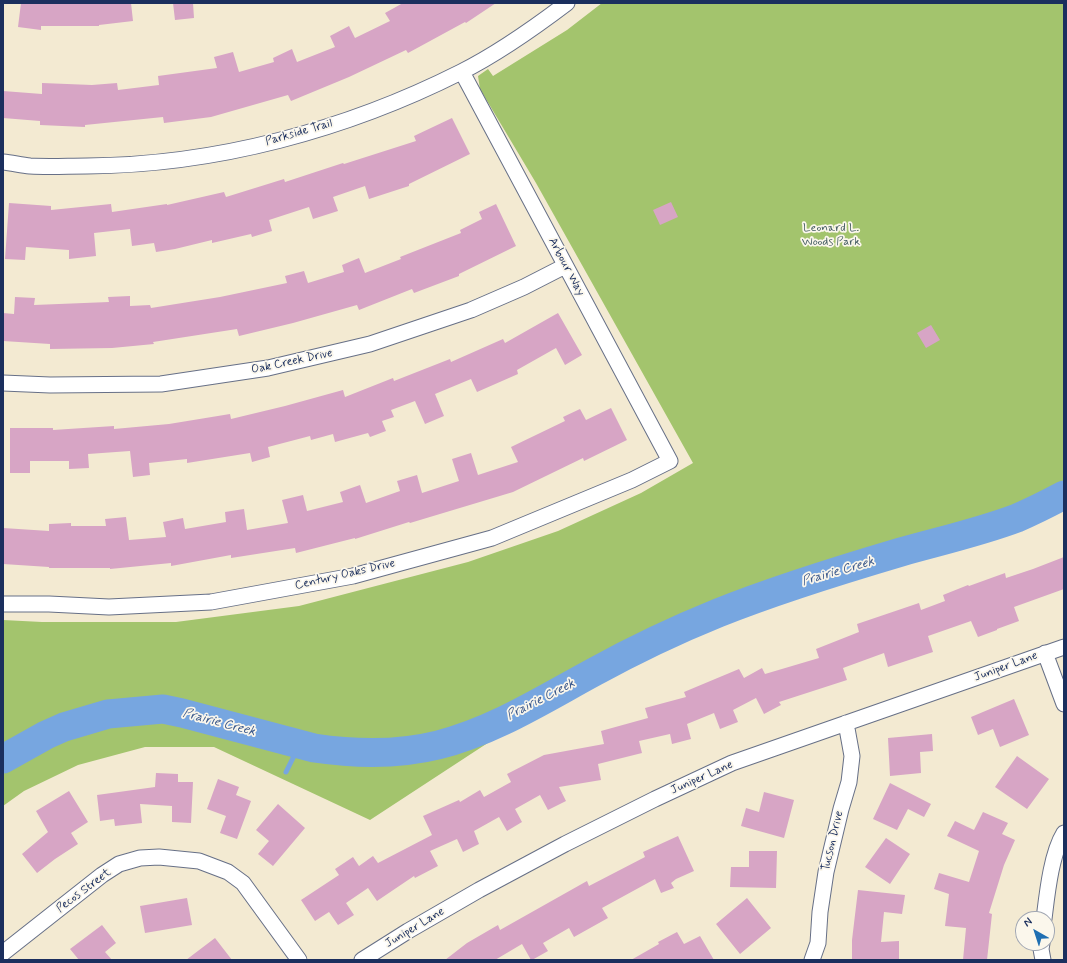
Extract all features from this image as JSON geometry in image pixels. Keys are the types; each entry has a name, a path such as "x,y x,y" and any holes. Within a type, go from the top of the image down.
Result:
{"street":[{"name":"Parkside Trail","path":"3,162 30,166 110,166 156,162 208,156 319,129 395,102 462,72 519,38 567,3"},
{"name":"Arbour Way","path":"462,72 670,462"},
{"name":"Oak Creek Drive","path":"3,383 50,385 161,384 268,368 370,344 471,310 524,287 566,266"},
{"name":"Century Oaks Drive","path":"3,604 49,604 109,607 211,602 353,576 492,538 632,480 670,462"},
{"name":"Juniper Lane","path":"362,960 408,931 479,890 565,844 655,799 732,764 1064,647"},
{"path":"1045,653 1064,704"},
{"name":"Tucson Drive","path":"812,960 818,944 820,912 826,872 849,782 852,756 846,723"},
{"path":"1045,911 1048,890 1059,842 1064,833"},
{"name":"Pecos Street","path":"3,954 102,875 119,864 140,858 158,857 199,861 228,872 243,883 299,960"}],"green space":[{"name":"Leonard L. Woods Park","path":"602,3 1064,3 1064,502 1033,522 895,565 804,590 659,649 503,733 370,820 214,747 145,747 78,765 24,791 3,806 3,620 42,622 176,622 299,606 468,562 558,531 641,493 693,463 536,183 480,89 478,76 488,69 493,76 567,30"}],"building":[{"path":"21,3 131,3 133,21 99,26 41,26 41,30 18,27"},
{"path":"173,3 193,3 194,18 175,20"},
{"path":"403,3 496,3 466,23 465,22 408,53 406,50 349,77 291,101 288,95 211,117 164,123 163,117 85,125 85,127 40,125 40,121 3,118 3,91 42,94 42,83 92,85 117,83 118,90 159,85 158,76 217,68 214,57 233,52 239,72 274,62 273,58 292,49 297,62 335,47 330,36 349,26 355,38 390,21 385,13"},
{"path":"452,118 470,154 409,184 409,186 369,199 365,186 333,197 338,211 313,219 309,207 269,220 272,231 252,237 251,234 212,243 212,240 156,252 154,243 132,246 130,229 94,233 96,256 69,259 69,250 26,247 25,260 5,259 9,203 51,206 51,210 111,204 112,212 167,205 224,192 226,197 284,179 285,182 416,141 414,136"},
{"path":"671,202 678,217 660,225 653,210"},
{"path":"496,204 516,246 459,274 459,276 414,293 412,289 359,310 357,305 239,336 237,329 153,342 154,344 112,348 50,349 50,344 3,341 3,313 14,314 15,297 35,298 34,305 109,302 108,297 130,296 130,306 150,305 151,308 220,297 287,283 285,276 304,271 308,283 344,272 342,265 359,258 365,273 401,259 400,257 461,233 460,230 482,219 479,212"},
{"path":"558,313 582,355 565,365 556,348 517,370 518,374 477,392 471,379 435,394 444,416 425,424 415,401 391,410 394,417 382,421 386,431 370,437 368,433 335,442 333,434 311,440 310,436 268,447 270,457 252,462 250,453 187,463 187,459 149,463 150,475 133,477 130,451 88,454 89,468 69,469 69,461 30,461 30,473 10,473 10,428 53,428 53,430 114,426 114,429 169,424 230,414 231,419 343,390 345,397 393,378 394,381 450,359 451,362 503,339 505,343"},
{"path":"931,325 940,340 926,348 917,333"},
{"path":"611,408 627,440 584,461 583,458 513,492 355,539 296,553 295,548 231,558 231,555 171,566 171,563 110,569 49,568 3,564 3,528 49,531 49,524 71,523 71,526 106,526 105,519 126,517 129,540 166,537 163,522 183,518 185,529 226,522 225,512 244,509 247,530 288,523 282,500 303,495 307,511 343,502 340,492 360,485 366,503 400,491 397,481 417,475 422,493 459,481 452,459 471,453 478,475 518,462 511,447 565,421 563,417 580,409 586,420"},
{"path":"1064,557 1064,589 1014,607 1019,621 978,637 971,621 928,636 933,652 888,667 884,653 843,668 847,680 779,702 781,705 764,714 756,698 733,710 738,722 720,729 714,713 687,724 691,739 672,744 670,734 639,741 642,753 598,764 601,780 559,787 566,801 548,810 540,795 515,809 522,822 507,831 499,817 474,831 479,844 463,852 457,839 430,851 438,866 415,878 414,876 377,901 368,888 346,903 354,915 338,925 329,912 315,921 301,900 339,875 335,869 353,857 359,866 373,856 378,863 432,835 423,816 459,800 460,802 480,790 484,797 511,782 507,774 544,755 604,744 601,731 648,718 645,708 686,697 684,692 739,669 744,678 762,668 765,674 819,658 816,649 859,632 857,624 919,603 921,610 945,601 943,595 968,585 969,586 1005,573 1006,578"},
{"path":"1014,699 1029,735 1000,747 993,729 978,735 971,717"},
{"path":"932,734 933,751 920,752 921,773 890,776 888,738"},
{"path":"1017,756 1049,779 1027,809 995,787"},
{"path":"156,773 178,774 178,782 193,782 191,823 172,822 172,806 140,804 142,823 115,826 114,819 100,821 97,795 155,787"},
{"path":"218,779 239,787 236,795 251,801 237,839 220,833 226,816 207,809"},
{"path":"890,783 931,804 924,817 908,809 897,830 873,819"},
{"path":"69,791 88,822 71,833 78,844 37,873 22,854 48,832 36,811"},
{"path":"764,792 794,800 784,838 741,826 746,808 759,812"},
{"path":"278,804 305,828 273,866 258,854 269,841 256,830"},
{"path":"983,812 1008,823 1002,834 1015,840 1004,865 989,913 992,914 987,960 963,960 966,928 945,926 949,894 934,889 939,873 969,882 979,851 947,836 955,821 974,830"},
{"path":"678,836 694,871 676,879 671,883 674,888 661,893 655,879 602,908 608,918 574,937 569,928 543,943 548,951 532,960 522,944 495,960 445,960 467,943 498,925 500,930 587,881 589,886 645,857 643,852"},
{"path":"886,838 910,854 890,884 865,867"},
{"path":"749,851 777,851 776,888 730,887 731,867 749,867"},
{"path":"858,890 905,895 902,914 884,912 881,942 899,941 899,960 852,960 852,940"},
{"path":"187,898 192,925 145,933 140,906"},
{"path":"747,898 771,928 740,954 716,924"},
{"path":"102,925 116,943 105,952 112,960 79,960 70,949"},
{"path":"677,932 684,944 700,936 714,960 631,960 659,944 658,942"},
{"path":"215,938 232,960 186,960"}],"waterway":[{"name":"Prairie Creek","path":"3,759 46,735 64,727 108,714 163,709 314,748 361,752 392,752 408,751 438,745 459,739 499,723 640,648 718,613 832,573 1003,523 1041,507 1064,495"},
{"path":"286,772 300,744"}]}
